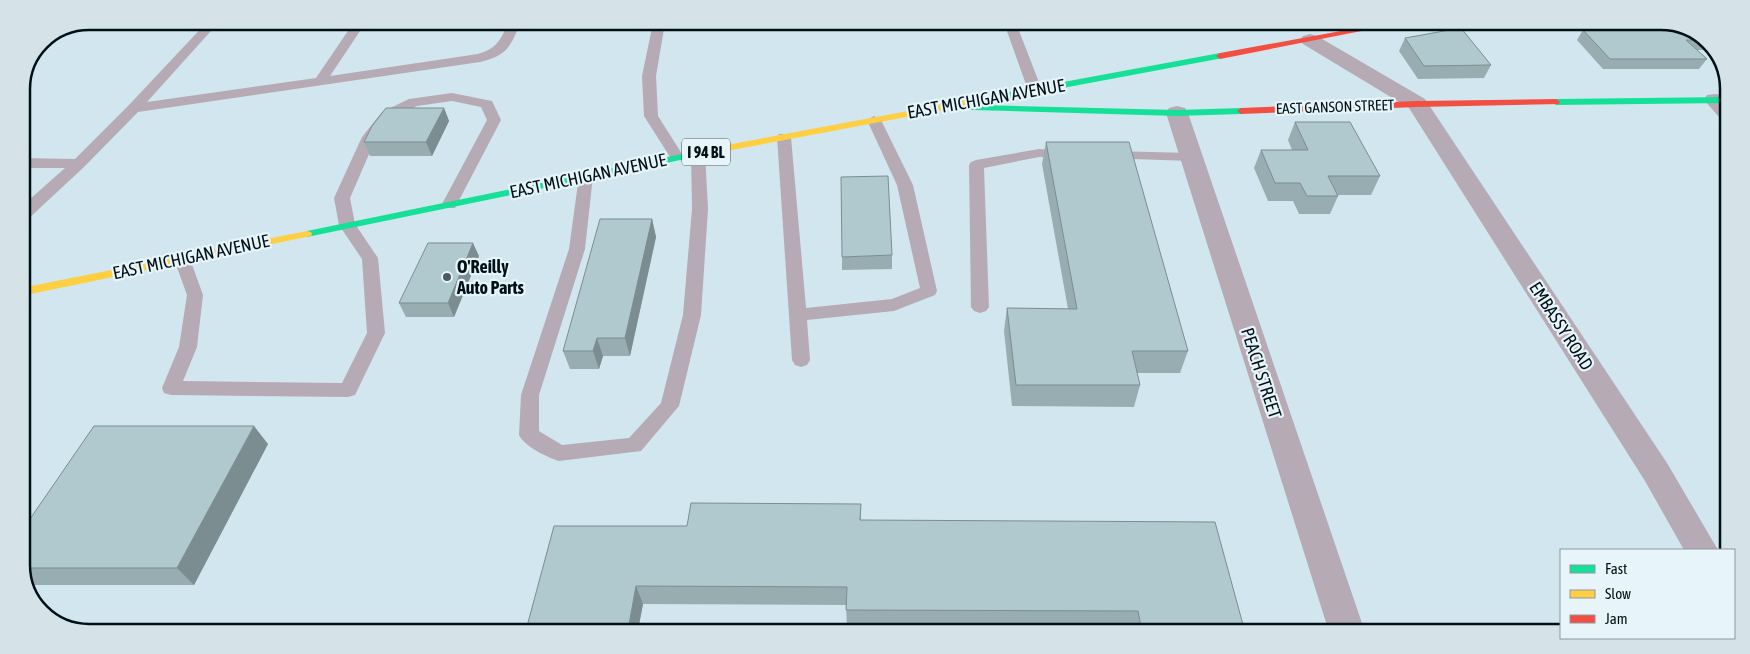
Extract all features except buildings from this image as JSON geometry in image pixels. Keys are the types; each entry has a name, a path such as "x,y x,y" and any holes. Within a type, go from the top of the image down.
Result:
{"main road":[{"name":"EAST MICHIGAN AVENUE","path":"30,290 677,157 1361,30"},
{"name":"EAST GANSON STREET","path":"942,107 1177,113 1416,104 1720,104"}],"street":[{"path":"1310,40 1416,104"},
{"name":"EMBASSY ROAD","path":"1416,104 1656,472 1700,549"},
{"name":"PEACH STREET","path":"1177,113 1344,624"}],"lane":[{"path":"30,208 79,164 134,108 206,30"},
{"path":"320,81 355,30"},
{"path":"134,108 480,58 496,53 505,42 511,30"},
{"path":"658,30 649,76 651,116 677,157"},
{"path":"1013,30 1035,90"},
{"path":"182,259 196,295 188,347 171,388 348,390 376,333 370,258 347,225 342,198 369,137 387,116 414,102 452,97 487,104 494,120 450,204"},
{"path":"798,315 894,305 929,291 905,185 874,120"},
{"path":"784,137 801,360"},
{"path":"586,176 577,248 530,395 529,435 559,453 634,446 670,406 692,315 700,209 698,153"},
{"path":"980,307 976,165 1039,153 1191,157"},
{"path":"30,163 79,164"},
{"path":"30,199 40,199"}],"traffic: fast":[{"path":"988,99 1220,56"},
{"path":"1556,102 1720,100"},
{"path":"942,107 1177,113 1241,111"},
{"path":"307,234 721,149"}],"traffic: slow":[{"path":"721,149 988,99"},
{"path":"30,290 307,234"}],"traffic: jam":[{"path":"1220,56 1361,30"},
{"path":"1241,111 1417,104 1556,102"}],"place":[{"name":"O'Reilly Auto Parts","path":"447,277"}]}
